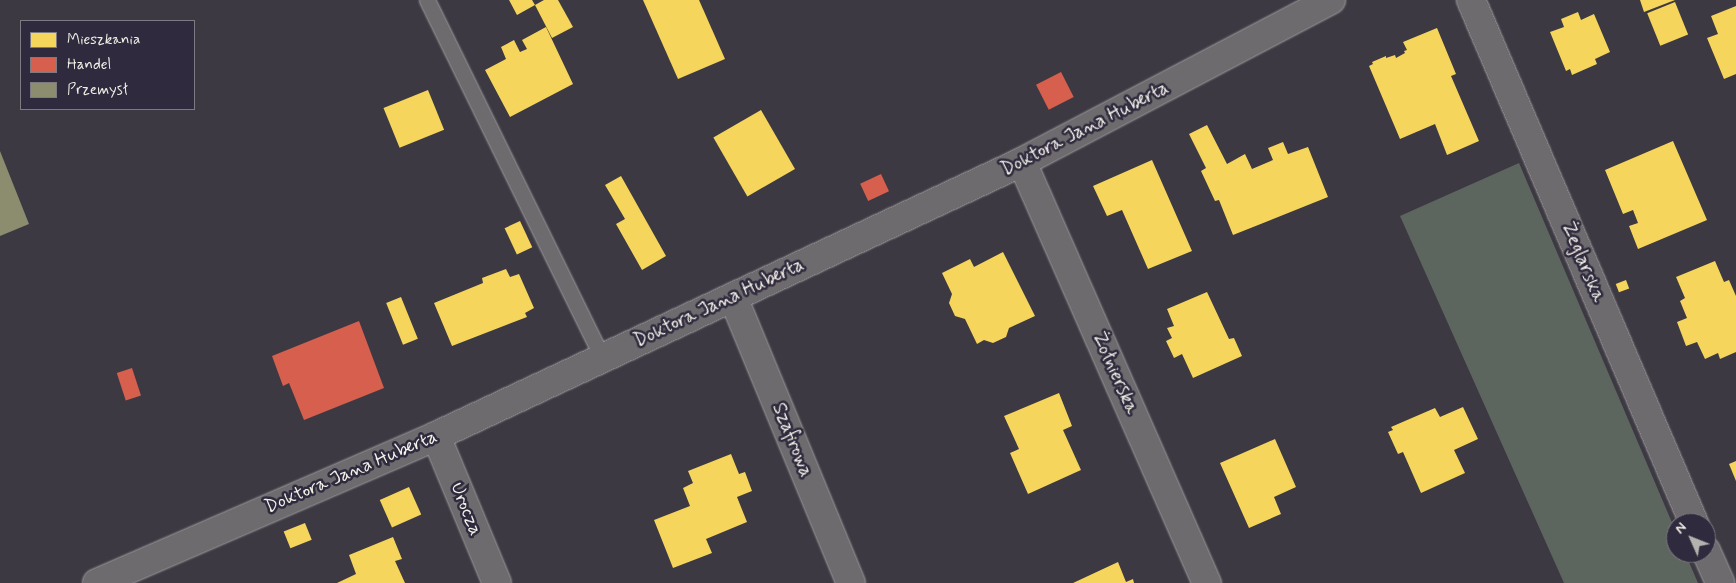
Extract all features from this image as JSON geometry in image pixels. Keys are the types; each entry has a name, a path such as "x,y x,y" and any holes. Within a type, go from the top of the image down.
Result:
{"street":[{"name":"Doktora Jana Huberta","path":"97,583 436,436 1022,162 1331,0"},
{"name":"Żeglarska","path":"1471,0 1690,513"},
{"name":"Żołnierska","path":"1022,162 1207,583"},
{"name":"Szafirowa","path":"733,297 851,583"},
{"name":"Urocza","path":"436,436 497,583"},
{"path":"1711,563 1720,583"}],"lane":[{"path":"427,0 602,358"}],"shaded area":[{"path":"1519,163 1668,513 1666,513 1666,563 1689,563 1698,583 1564,583 1400,216"}],"building: Mieszkania":[{"path":"509,0 532,0 535,5 517,15"},
{"path":"544,0 558,0 573,27 552,38 535,5"},
{"path":"643,0 699,0 725,59 678,79"},
{"path":"1640,0 1675,0 1644,12"},
{"path":"1675,2 1688,34 1660,46 1647,13"},
{"path":"1736,6 1736,74 1724,79 1707,38 1718,34 1711,16"},
{"path":"1578,12 1581,20 1594,14 1610,52 1595,59 1597,64 1572,75 1570,69 1566,71 1550,32 1564,27 1561,19"},
{"path":"546,27 573,84 510,117 485,70 506,59 501,47 514,40 520,52 527,49 522,40"},
{"path":"1437,28 1456,74 1451,76 1479,141 1447,155 1435,124 1400,139 1369,66 1373,64 1372,62 1386,56 1386,58 1395,55 1396,58 1405,53 1404,51 1407,50 1403,42"},
{"path":"428,90 444,130 400,148 383,108"},
{"path":"761,110 795,169 747,196 713,138"},
{"path":"1207,125 1227,164 1245,154 1252,169 1273,160 1268,148 1283,142 1288,154 1308,147 1328,197 1233,235 1219,200 1215,201 1201,171 1206,168 1189,134"},
{"path":"1673,141 1707,220 1638,249 1629,226 1638,223 1633,210 1623,214 1605,170"},
{"path":"1152,160 1192,251 1148,269 1122,210 1107,216 1093,186"},
{"path":"621,176 666,256 642,270 616,224 625,219 605,185"},
{"path":"520,221 532,247 517,254 505,228"},
{"path":"1003,252 1035,316 1009,328 1006,337 993,343 984,340 977,344 965,319 955,316 949,303 952,294 942,273 970,259 974,267"},
{"path":"1715,261 1724,282 1729,280 1736,296 1736,352 1720,359 1718,353 1705,359 1697,342 1686,346 1677,322 1687,318 1680,301 1685,298 1676,277"},
{"path":"506,269 510,277 519,274 534,308 525,313 527,317 452,346 434,303 483,283 482,278"},
{"path":"1626,280 1629,288 1619,292 1616,284"},
{"path":"1207,292 1229,339 1234,338 1242,356 1193,378 1182,354 1174,358 1166,341 1172,338 1167,328 1174,326 1167,309"},
{"path":"401,297 418,339 403,345 386,303"},
{"path":"1059,393 1072,426 1063,430 1081,470 1028,494 1010,453 1019,449 1004,416"},
{"path":"1463,407 1478,439 1454,450 1465,473 1421,493 1403,452 1398,454 1388,432 1393,430 1391,427 1435,408 1440,417"},
{"path":"1275,439 1296,487 1274,497 1281,514 1249,528 1220,463"},
{"path":"731,454 739,474 745,472 752,491 737,497 747,522 706,539 712,553 673,568 654,520 690,506 683,488 693,483 688,471"},
{"path":"1736,461 1736,481 1729,464"},
{"path":"409,487 421,514 392,527 380,500"},
{"path":"305,523 312,540 290,548 284,532"},
{"path":"393,537 402,559 395,561 405,583 337,583 356,574 349,555"},
{"path":"1118,562 1126,582 1133,579 1134,583 1073,583"}],"building: Handel":[{"path":"1061,72 1074,97 1049,110 1036,85"},
{"path":"881,174 889,191 868,201 860,184"},
{"path":"359,321 384,388 304,420 289,383 283,386 272,356"},
{"path":"132,368 141,396 126,401 117,373"}],"building: Przemysł":[{"path":"0,151 29,224 0,236"}]}
